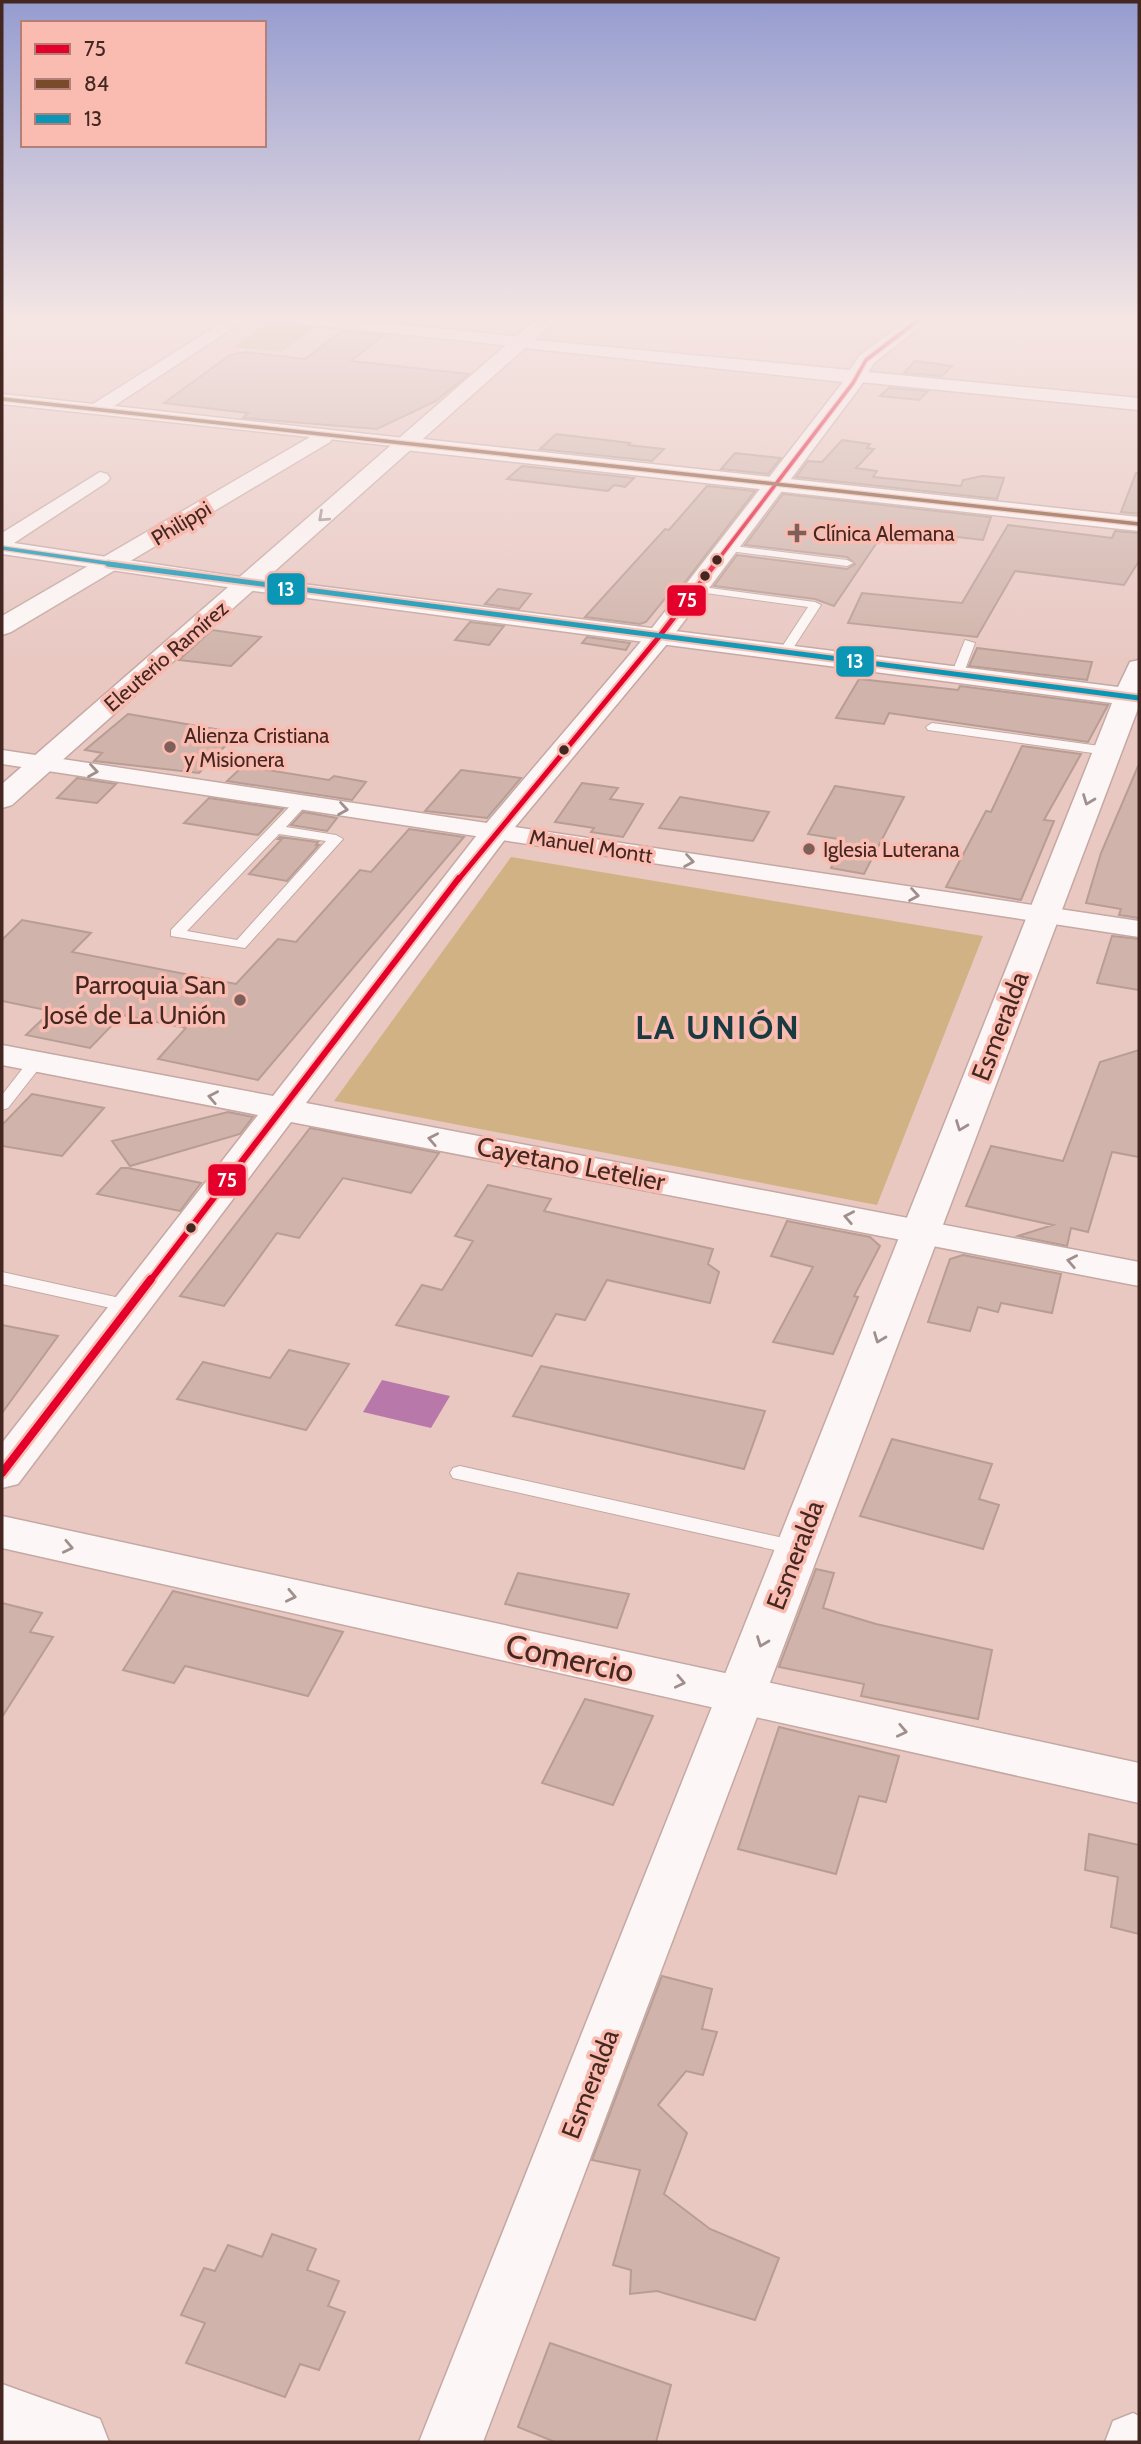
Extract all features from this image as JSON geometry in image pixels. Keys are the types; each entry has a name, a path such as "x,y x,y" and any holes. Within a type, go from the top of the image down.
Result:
{"main road":[{"name":"Eleuterio Ramírez","path":"2,799 418,432"},
{"path":"2,1473 495,832 658,638 815,432"},
{"name":"Philippi","path":"2,627 322,437"},
{"path":"404,444 1139,524"},
{"path":"247,584 957,675 1136,687"},
{"name":"Esmeralda","path":"451,2442 1107,751 1136,687"},
{"name":"Cayetano Letelier","path":"2,1055 921,1230 1139,1275"},
{"name":"Comercio","path":"2,1532 1139,1783"},
{"path":"2,2416 77,2442"}],"street":[{"path":"282,432 404,444"},
{"path":"2,542 100,478"},
{"path":"2,548 247,584"},
{"name":"Manuel Montt","path":"2,757 1139,929"}],"lane":[{"path":"726,548 847,563"},
{"path":"695,589 815,605 784,653"},
{"path":"957,675 970,643"},
{"path":"932,727 1107,751"},
{"path":"276,829 336,839 240,945 176,933 222,886 276,829 301,803"},
{"path":"2,1105 36,1062"},
{"path":"2,1278 129,1306"},
{"path":"460,1473 797,1548"}],"shaded area":[{"path":"511,857 983,936 877,1205 334,1101"},
{"path":"382,1380 450,1396 431,1428 363,1412"}],"building":[{"path":"556,434 664,449 652,461 540,449"},
{"path":"842,440 870,444 867,448 874,449 856,468 877,471 873,477 961,486 963,480 982,476 1004,478 997,499 796,477 808,461 822,462"},
{"path":"735,453 781,458 768,474 721,469"},
{"path":"522,466 634,478 625,487 614,485 608,491 507,479"},
{"path":"1136,473 1139,473 1139,514 1121,512"},
{"path":"707,486 755,491 682,586 676,585 646,622 640,624 585,617 665,529 669,530"},
{"path":"783,494 991,517 983,540 886,529 834,606 815,599 714,586 737,555 847,569 855,564 847,557 745,545"},
{"path":"1008,525 1112,538 1115,531 1139,533 1139,561 1124,585 1015,571 977,637 848,623 862,593 962,603"},
{"path":"498,589 531,594 519,609 485,604"},
{"path":"470,622 504,626 489,645 455,640"},
{"path":"212,630 261,637 231,666 179,660"},
{"path":"587,637 630,643 626,650 582,643"},
{"path":"977,648 1092,662 1087,680 969,666"},
{"path":"859,679 958,690 960,686 1108,705 1088,742 889,713 884,724 836,718"},
{"path":"128,714 238,733 199,773 94,761 102,753 85,750"},
{"path":"1022,746 1081,754 1044,820 1054,821 1021,900 946,887 986,811 991,812"},
{"path":"1139,764 1139,918 1119,915 1121,909 1086,903 1101,853"},
{"path":"243,766 329,780 334,776 366,782 352,800 227,781"},
{"path":"461,770 521,778 487,818 425,811"},
{"path":"77,778 116,784 97,803 57,798"},
{"path":"582,783 618,788 610,799 643,804 623,837 591,832 594,828 555,822"},
{"name":"Iglesia Luterana","path":"835,786 904,797 864,874 831,868 844,840 808,834"},
{"path":"680,797 769,812 753,841 659,828"},
{"path":"209,798 283,809 258,835 184,823"},
{"path":"303,812 337,818 327,831 291,825"},
{"path":"409,829 464,837 258,1080 158,1059 186,1028 122,1015 90,1048 26,1035 51,1011 2,1001 2,940 22,920 91,933 72,952 236,984 278,939 296,942 360,870 371,872"},
{"path":"280,837 318,842 316,845 319,845 287,881 249,874 282,839 278,839"},
{"path":"1112,936 1139,939 1139,990 1097,983"},
{"path":"1139,1050 1139,1157 1112,1152 1088,1232 1071,1228 1067,1246 1018,1236 1053,1225 966,1206 991,1146 1063,1161 1100,1062"},
{"path":"32,1094 104,1108 62,1156 2,1146 2,1125"},
{"path":"228,1112 253,1117 240,1134 130,1166 112,1141"},
{"path":"310,1128 439,1153 411,1193 343,1178 299,1238 277,1233 224,1306 180,1296"},
{"path":"121,1168 201,1183 180,1211 97,1194"},
{"path":"488,1185 551,1199 544,1211 713,1249 708,1264 719,1272 710,1303 607,1280 585,1320 556,1314 532,1356 396,1325 422,1285 442,1290 473,1241 455,1236"},
{"path":"787,1221 870,1237 880,1246 854,1296 858,1297 833,1354 773,1342 813,1267 771,1256"},
{"path":"963,1255 1061,1274 1052,1313 1001,1303 998,1312 978,1307 970,1331 928,1322 950,1259"},
{"path":"2,1325 58,1336 2,1413"},
{"path":"289,1350 349,1364 306,1430 177,1399 203,1362 270,1378"},
{"path":"541,1366 765,1411 744,1469 513,1416"},
{"path":"892,1439 992,1464 979,1499 999,1505 983,1549 860,1516"},
{"path":"816,1569 834,1573 823,1608 876,1624 992,1650 978,1719 861,1696 864,1684 779,1667"},
{"path":"518,1573 629,1594 617,1628 505,1604"},
{"path":"173,1591 343,1632 308,1696 185,1666 174,1683 123,1670"},
{"path":"2,1603 42,1613 30,1632 53,1637 2,1717"},
{"path":"585,1699 653,1716 613,1805 542,1783"},
{"path":"779,1727 899,1756 886,1802 859,1796 836,1874 738,1849"},
{"path":"1089,1834 1139,1845 1139,1934 1111,1927 1118,1877 1085,1870"},
{"path":"662,1976 712,1989 702,2029 717,2032 703,2075 686,2071 658,2105 687,2133 664,2194 710,2229 779,2258 755,2320 657,2291 630,2294 631,2270 613,2265 640,2170 592,2160"},
{"path":"272,2234 316,2249 307,2270 339,2281 328,2306 345,2312 319,2370 300,2364 285,2397 186,2363 205,2323 181,2315 204,2268 215,2271 228,2245 262,2257"},
{"path":"550,2343 671,2385 656,2442 555,2442 518,2427"}],"transit line":[{"name":"84","path":"303,432 1139,524"},
{"name":"75","path":"2,1473 495,832 658,638 815,432"},
{"name":"13","path":"2,548 247,584 1139,698"}],"place":[{"name":"Clínica Alemana","path":"797,533"},
{"name":"Alienza Cristiana y Misionera","path":"170,747"},
{"name":"Iglesia Luterana","path":"809,849"},
{"name":"Parroquia San José de La Unión","path":"240,1000"}],"district":[{"name":"LA UNIÓN","path":"718,1027"}]}
